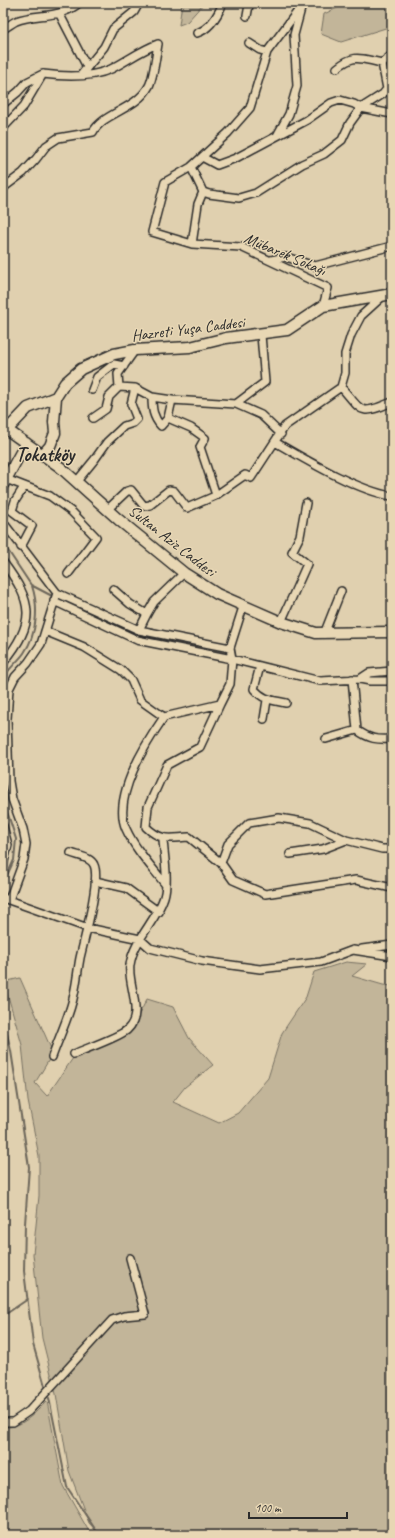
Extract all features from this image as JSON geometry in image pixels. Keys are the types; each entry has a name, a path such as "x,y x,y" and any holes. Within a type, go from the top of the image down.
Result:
{"street":[{"path":"3,30 17,21 59,13 74,7 79,3"},
{"path":"81,75 104,47 113,28 134,12 139,3"},
{"path":"198,33 205,30 220,12 223,3"},
{"path":"247,16 249,5 252,3"},
{"path":"301,3 297,12 267,52 250,108 228,133 192,167 203,192 239,198 256,193 302,164 324,154 342,140 350,123 361,108 383,94 387,89 382,63"},
{"path":"277,135 282,129 297,86 294,35 302,11 301,3"},
{"path":"59,13 87,67"},
{"path":"249,43 260,50 267,52"},
{"path":"3,104 18,92 27,82 43,74 90,76 112,68 144,49 158,44 150,85 135,103 97,125 93,132 58,138 46,146 23,173 3,188"},
{"path":"337,68 348,59 357,58 382,63 392,56"},
{"path":"3,128 24,106 43,74"},
{"path":"202,157 216,165 236,158 307,120 331,104 340,100 354,104 361,108 392,114"},
{"name":"Mübarek Sokağı","path":"192,167 165,182 152,232 192,244 241,247 328,288 323,306"},
{"path":"192,244 198,204 203,192"},
{"path":"270,260 286,257 315,266 392,246"},
{"path":"108,509 127,491 131,490 144,506 150,505 169,490 174,491 187,508 216,495 245,475 251,478 276,442 285,426 341,387 345,373 345,354 350,335 361,316 388,295"},
{"name":"Hazreti Yuşa Caddesi","path":"56,397 65,383 81,369 114,354 135,350 190,347 226,338 261,335 287,330 323,306 388,295"},
{"path":"236,404 265,382 261,335"},
{"path":"119,387 118,374 135,350"},
{"path":"92,390 97,377 114,364 124,366"},
{"path":"93,418 106,409 109,397 119,387 135,388 152,397 172,400 236,404 261,415 281,434"},
{"path":"341,387 360,409 371,411 392,402"},
{"path":"77,481 96,459 107,442 124,426 133,423 137,419 131,404 135,388"},
{"path":"5,430 28,408 56,397 54,422 55,433 50,446 43,454"},
{"path":"152,397 152,407 155,419 161,426 168,418 172,400"},
{"path":"168,418 190,428 205,438 200,447 216,495"},
{"name":"Sultan Aziz Caddesi","path":"5,430 43,454 77,481 184,573 217,594 243,607 281,622 316,633 392,632"},
{"path":"276,442 308,461 377,494 392,496"},
{"path":"26,443 5,482 50,496 72,512 96,537 68,574"},
{"path":"21,547 32,526 12,511 15,501 24,487"},
{"path":"281,622 307,564 292,552 300,536 306,503"},
{"path":"3,522 57,593 139,630 230,648"},
{"path":"3,562 21,587 26,600 27,613 17,643 3,663"},
{"path":"139,630 154,602 184,573"},
{"path":"113,589 130,604 147,614"},
{"path":"324,634 341,591"},
{"path":"57,593 41,644 28,663 15,678 9,689 5,719 10,791 23,829 26,844 24,859 7,899 88,928 140,939 150,948 202,961 260,969 321,962 353,950 392,945"},
{"path":"54,601 137,640 232,659 320,681 352,679 392,681"},
{"path":"243,607 230,648 232,659 230,684 200,747 167,765 148,807 146,827 155,836 163,839 189,836 221,863 232,880 265,894 356,880 392,888"},
{"path":"46,631 84,647 121,670 131,680 140,700 164,717"},
{"path":"260,666 254,689 267,700 286,703"},
{"path":"360,679 369,673 392,671"},
{"path":"352,679 357,730 368,738 378,740 392,739"},
{"path":"264,719 267,700"},
{"path":"165,884 140,851 126,828 122,810 134,766 143,748 164,717 220,704"},
{"path":"326,739 357,730"},
{"path":"221,863 228,844 249,823 279,818 310,823 346,840 382,849 392,849"},
{"path":"3,826 8,845 3,865"},
{"path":"74,1054 127,1030 134,1018 134,1000 130,965 140,939 158,912 164,895 163,839"},
{"path":"290,854 323,849 346,840"},
{"path":"52,1058 72,1005 80,957 88,928 95,881 96,868 93,863 71,853"},
{"path":"95,881 126,888 158,912"},
{"path":"353,950 392,956"},
{"path":"3,1422 13,1422 29,1411 112,1320 124,1316 145,1314 130,1258"}],"shaded area":[{"path":"182,3 204,3 187,22 179,25"},
{"path":"348,3 392,3 392,26 341,42 321,34 324,14"},
{"path":"346,962 367,964 352,976 383,985 392,986 392,1535 100,1535 89,1523 69,1471 56,1394 42,1338 33,1254 39,1196 39,1156 28,1101 22,1045 4,982 20,978 53,1053 35,1083 47,1096 73,1058 129,1034 147,999 173,1007 189,1038 213,1065 185,1087 173,1102 219,1123 238,1113 268,1078 282,1033 306,997 314,972"},
{"path":"47,1401 63,1486 91,1535 3,1535 3,1427 10,1427 22,1423 33,1415"}],"waterway":[{"path":"3,543 31,585 54,597"},
{"path":"3,680 24,653 32,637 36,620 36,603 32,586"},
{"path":"217,653 224,654"},
{"path":"373,678 392,676"},
{"path":"3,799 16,839 14,860 3,884"},
{"path":"3,1016 11,1051 29,1167 25,1224 24,1271 33,1344 45,1386"},
{"path":"3,1316 28,1299"},
{"path":"49,1398 67,1487 99,1535"}],"district":[{"name":"Tokatköy","path":"45,454"}]}
